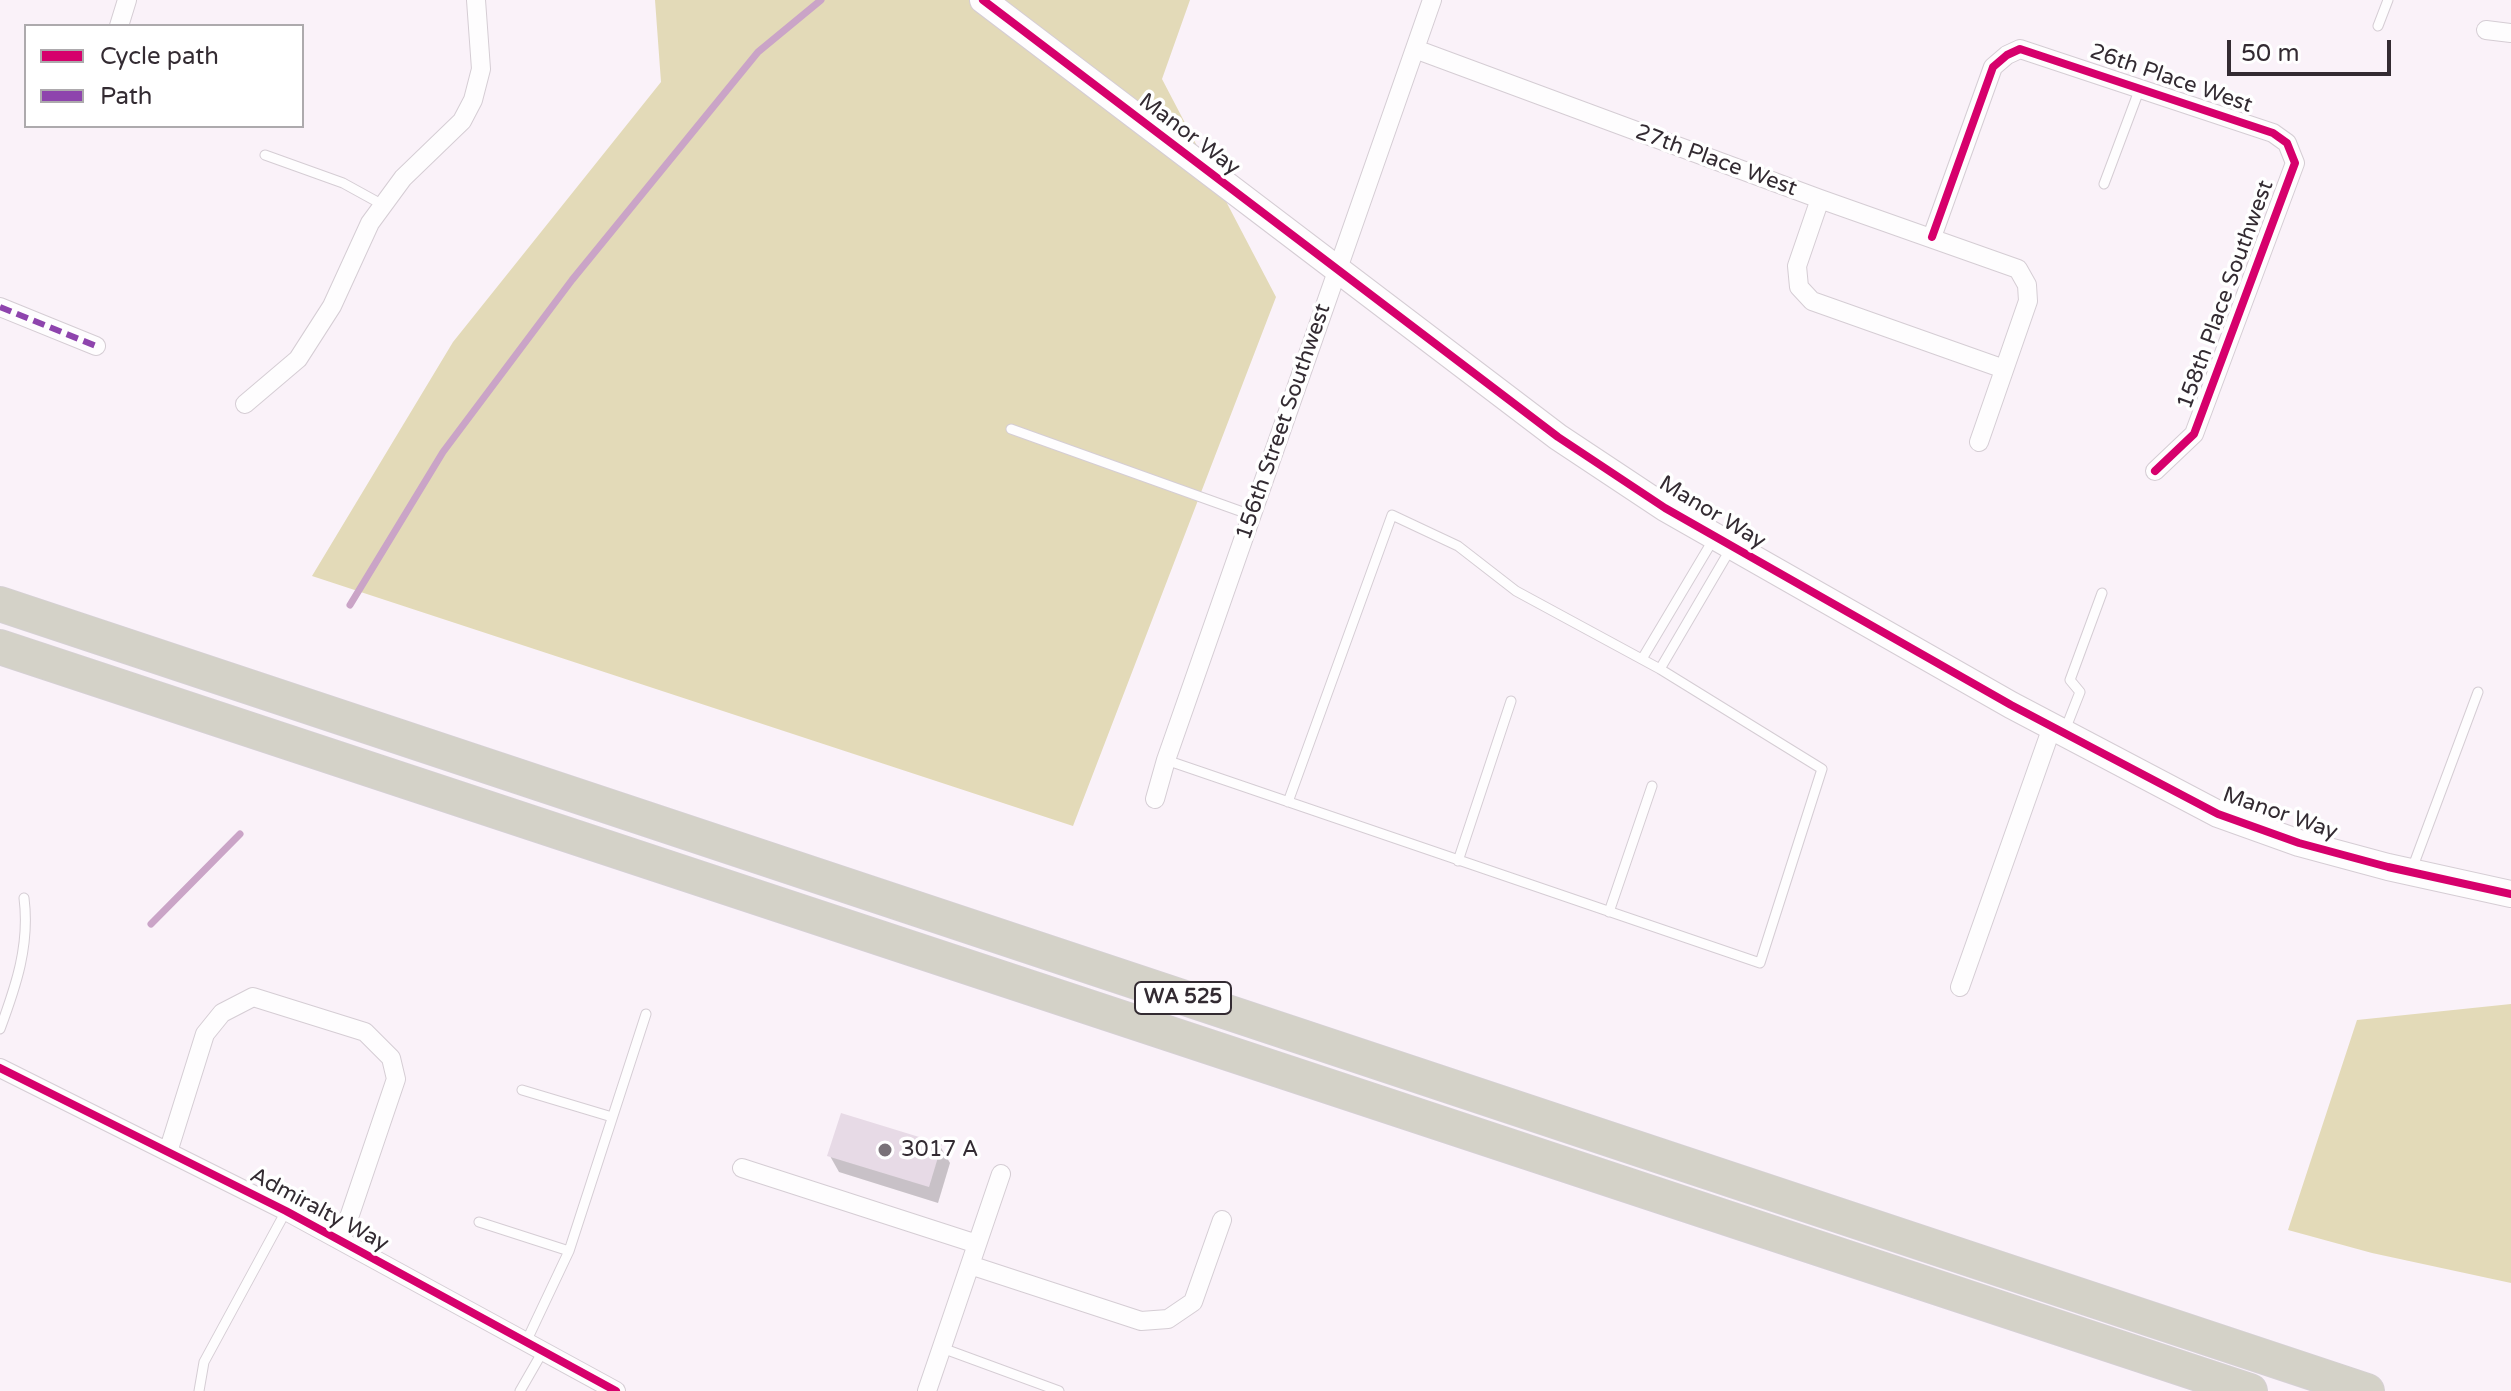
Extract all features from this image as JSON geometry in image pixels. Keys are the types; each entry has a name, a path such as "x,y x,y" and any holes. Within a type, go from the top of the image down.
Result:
{"highway":[{"name":"WA 525","path":"0,604 2367,1391"},
{"name":"WA 525","path":"0,647 2250,1391"}],"street":[{"path":"120,24 127,0"},
{"path":"245,404 298,359 332,306 370,223 403,178 462,121 473,100 481,69 476,0"},
{"name":"Manor Way","path":"983,0 1558,437 1665,508 1723,542 2058,730 2218,814 2299,843 2511,894"},
{"name":"156th Street Southwest","path":"1155,799 1336,269 1432,0"},
{"path":"2486,30 2511,33"},
{"name":"27th Place West","path":"1415,49 2018,269 2027,285 2028,301 2004,369"},
{"name":"26th Place West","path":"1932,237 1993,67 2020,49 2273,133 2287,143 2295,163"},
{"name":"158th Place Southwest","path":"2155,471 2194,434 2295,163"},
{"path":"1820,199 1797,266 1799,287 1812,301 2004,369 1979,442"},
{"path":"0,307 96,346"},
{"path":"1960,987 2058,730"},
{"path":"168,1152 205,1034 222,1013 253,997 365,1032 391,1058 396,1079 341,1241"},
{"name":"Admiralty Way","path":"0,1068 286,1211 616,1391"},
{"path":"742,1168 977,1244"},
{"path":"927,1391 1001,1174"},
{"path":"970,1265 1141,1321 1168,1319 1193,1302 1222,1220"}],"lane":[{"path":"2378,26 2388,0"},
{"path":"2104,184 2140,88"},
{"path":"265,155 343,183 383,205"},
{"path":"1011,429 1251,515"},
{"path":"1166,760 1458,861 1760,963 1822,769 1660,669 1516,591 1458,546 1392,515 1288,802"},
{"path":"1642,659 1723,542"},
{"path":"1660,669 1723,542"},
{"path":"2058,730 2080,692 2070,680 2102,593"},
{"path":"2411,872 2478,692"},
{"path":"1458,861 1511,701"},
{"path":"1609,912 1652,786"},
{"path":"0,1029 18,978 27,926 24,898"},
{"path":"520,1391 646,1014"},
{"path":"522,1090 612,1117"},
{"path":"199,1391 204,1362 286,1211"},
{"path":"479,1222 569,1251"},
{"path":"942,1348 1059,1391"}],"shaded area":[{"path":"655,0 1190,0 1162,79 1276,297 1073,826 312,576 453,342 661,82"},
{"path":"2511,1004 2511,1283 2372,1253 2288,1230 2357,1020"}],"building":[{"name":"3017 A","path":"841,1113 942,1144 929,1187 827,1156"}],"waterway":[{"path":"350,605 443,452 572,280 758,52 821,0"},
{"path":"151,924 240,834"}],"marked path":[{"path":"0,307 96,346"}],"cycle path":[{"path":"983,0 1558,437 1665,508 2011,705 2218,814 2299,843 2388,867 2511,894"},
{"path":"1932,237 1993,67 2020,49 2273,133 2287,143 2295,163 2194,434 2155,471"},
{"path":"0,1068 286,1211 616,1391"}],"place":[{"name":"3017 A","path":"885,1150"}]}
